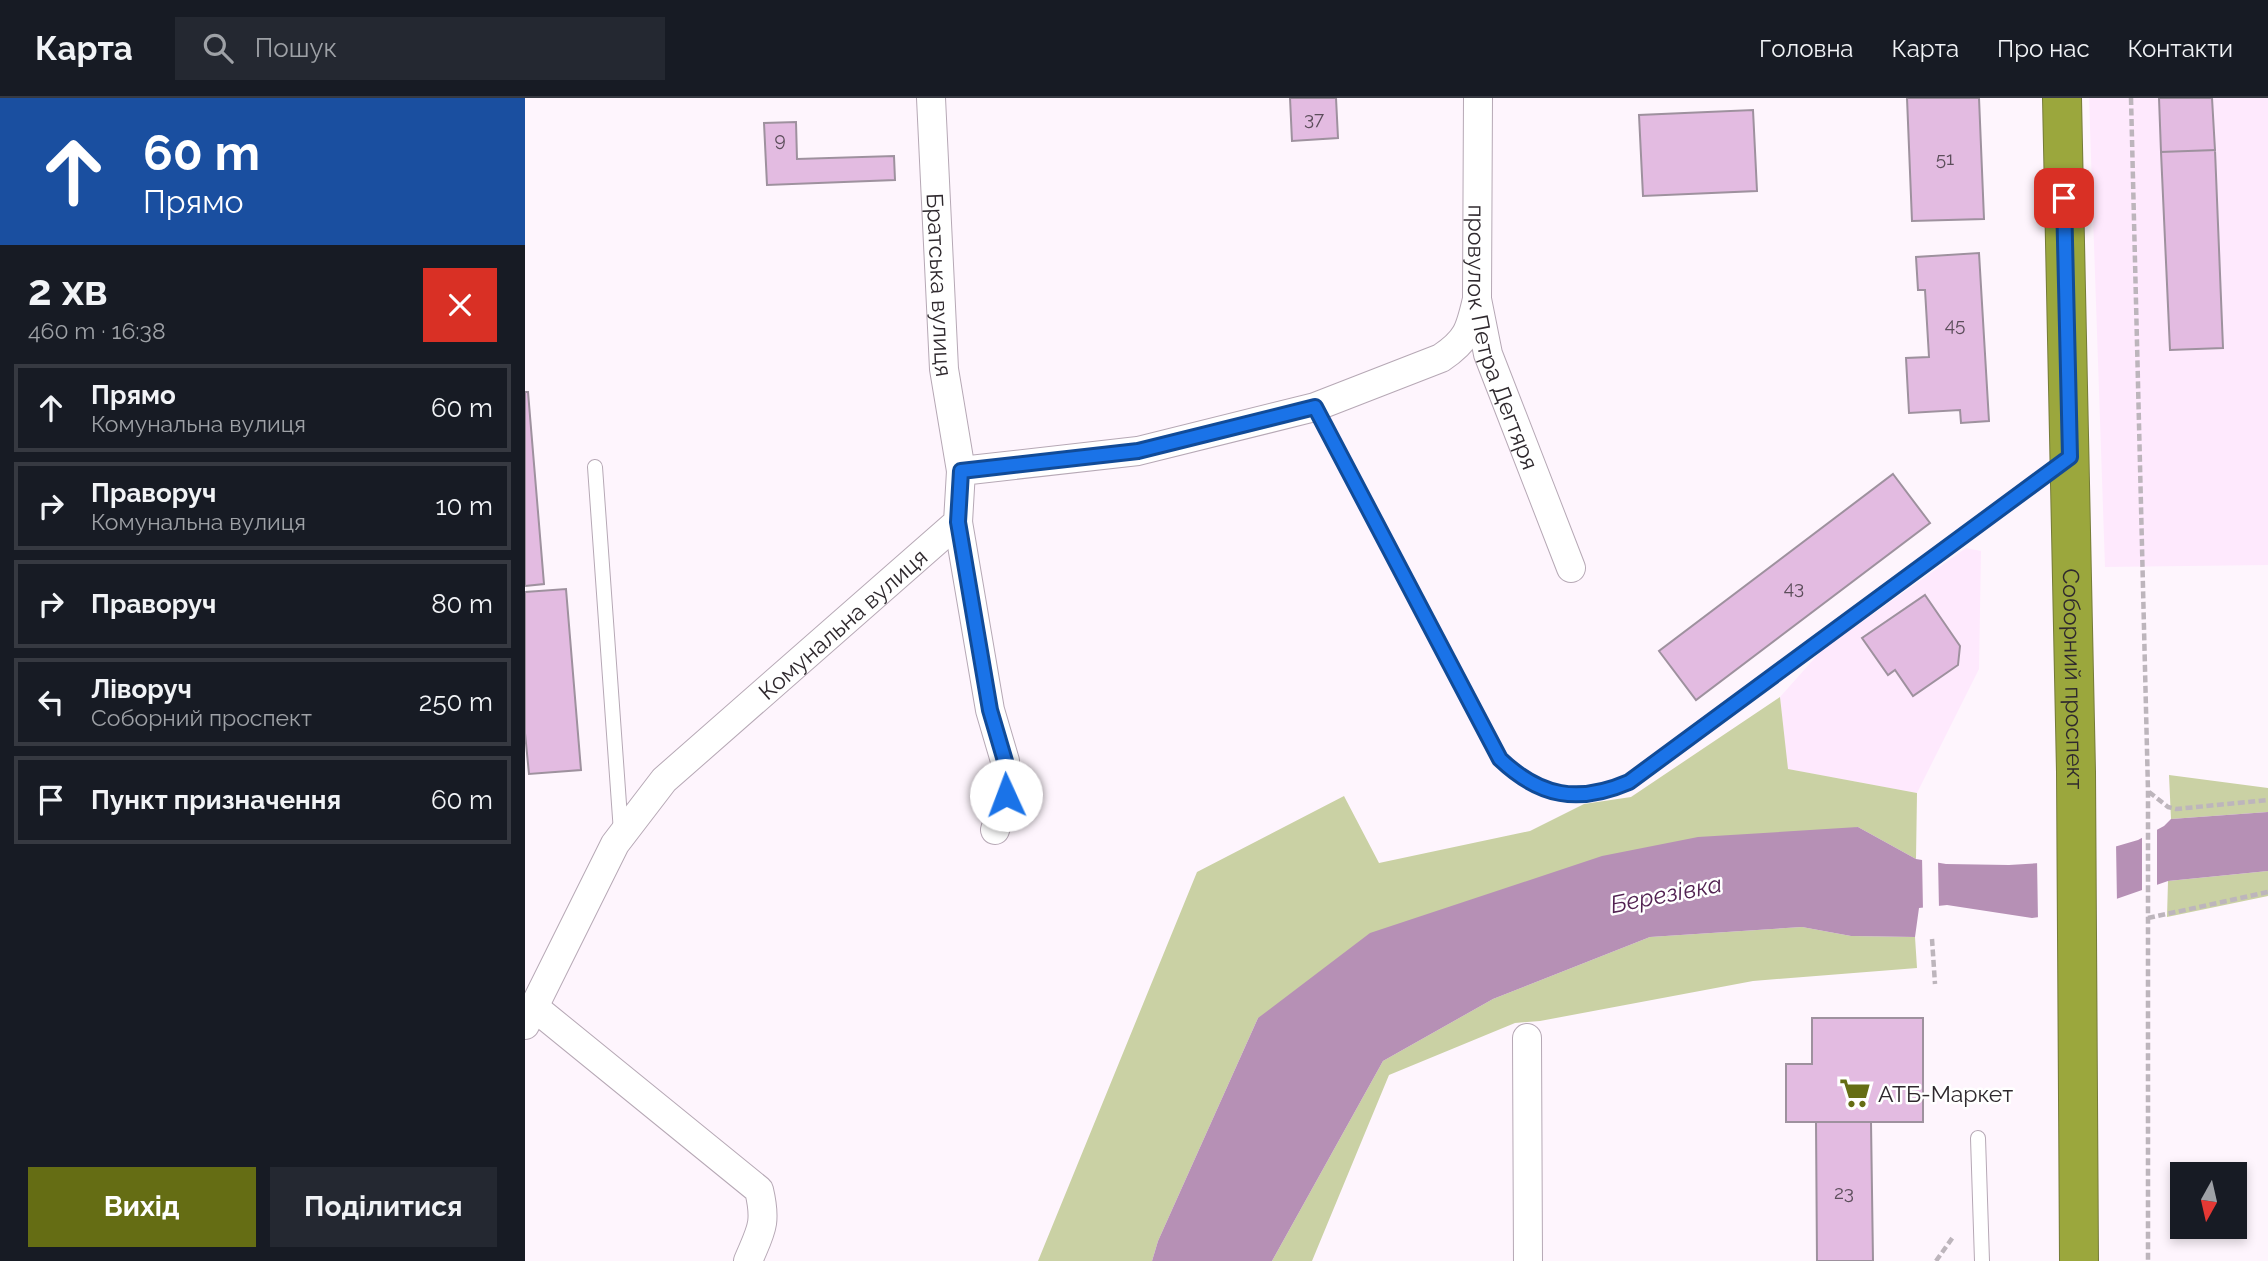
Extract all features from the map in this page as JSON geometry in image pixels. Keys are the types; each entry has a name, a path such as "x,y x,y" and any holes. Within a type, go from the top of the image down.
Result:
{"highway":[{"name":"Соборний проспект","path":"2062,98 2076,772 2079,1261"}],"street":[{"name":"Братська вулиця","path":"931,98 944,369 961,471"},
{"name":"провулок Петра Дегтяря","path":"1478,98 1477,299 1488,354 1571,568"},
{"path":"995,830 1006,795 1005,761 990,710 958,522 961,471 1138,451 1315,407 1441,358 1459,346 1470,327 1477,299"},
{"name":"Комунальна вулиця","path":"530,1016 615,844 664,780 958,522"},
{"path":"530,1016 759,1190 764,1213 761,1229 748,1261"},
{"path":"1527,1038 1528,1261"}],"lane":[{"path":"1315,407 1500,759 1517,775 1537,787 1560,794 1584,796 1629,782 2070,457"},
{"path":"595,467 621,837"},
{"path":"1978,1138 1982,1261"}],"path":[{"path":"2131,98 2148,792 2148,1261"},
{"path":"2148,792 2168,807 2176,809 2268,800"},
{"path":"2148,918 2268,892"},
{"path":"1932,939 1935,984"},
{"path":"1936,1261 1952,1237"}],"shaded area":[{"path":"2089,98 2268,98 2268,565 2105,567"},
{"path":"1966,548 1981,551 1979,669 1917,793 1787,769 1780,697 1821,651"}],"green space":[{"path":"1780,697 1788,769 1917,793 1916,859 1858,827 1258,1018 1158,1241 1152,1261 1038,1261 1197,872 1344,796 1379,863 1530,831 1584,804 1631,797"},
{"path":"2169,775 2268,788 2268,812 2171,819"},
{"path":"2268,871 2268,896 2167,917 2168,881"},
{"path":"1802,927 1851,936 1915,937 1917,968 1753,981 1540,1021 1515,1023 1389,1075 1312,1261 1272,1261 1383,1061 1493,999 1650,937"}],"water":[{"name":"Березівка","path":"2268,812 2268,871 2168,881 2099,905 2032,918 1947,905 1919,908 1915,937 1851,936 1802,927 1650,937 1493,999 1383,1061 1272,1261 1152,1261 1158,1241 1258,1018 1370,933 1602,856 1698,837 1858,827 1916,859 1946,864 2009,865 2056,862 2090,854 2138,840 2164,826 2171,819"}],"pier":[{"path":"2157,826 2157,889 2142,894 2142,834"},
{"path":"2116,843 2117,903 2063,918 2038,921 2037,859 2056,858"},
{"path":"1922,856 1938,859 1939,909 1923,911"}],"building":[{"path":"1290,98 1336,98 1338,138 1292,141"},
{"path":"1907,98 1979,98 1984,219 1912,221"},
{"path":"2159,98 2212,98 2215,150 2161,152"},
{"path":"1753,110 1757,191 1643,196 1639,115"},
{"path":"796,122 797,159 894,156 895,180 767,185 764,123"},
{"path":"2215,150 2223,348 2170,350 2161,152"},
{"path":"1979,253 1989,421 1961,423 1960,410 1909,413 1906,358 1929,357 1925,290 1918,290 1916,257"},
{"path":"525,392 528,392 544,584 525,586"},
{"path":"1893,474 1930,523 1696,700 1659,651"},
{"path":"566,589 581,770 529,774 525,733 525,592"},
{"path":"1925,595 1960,646 1958,665 1913,696 1895,670 1888,675 1862,638"},
{"name":"АТБ-Маркет","path":"1812,1018 1923,1018 1923,1122 1786,1122 1786,1064 1812,1064"},
{"path":"1816,1122 1871,1122 1873,1261 1817,1261"}],"place":[{"name":"АТБ-Маркет","path":"1855,1093"}],"route":[{"path":"1006,795 1005,761 990,710 958,522 961,471 1138,451 1315,407 1500,759 1517,775 1537,787 1560,794 1584,796 1607,791 1629,782 2070,457 2064,198"}]}
